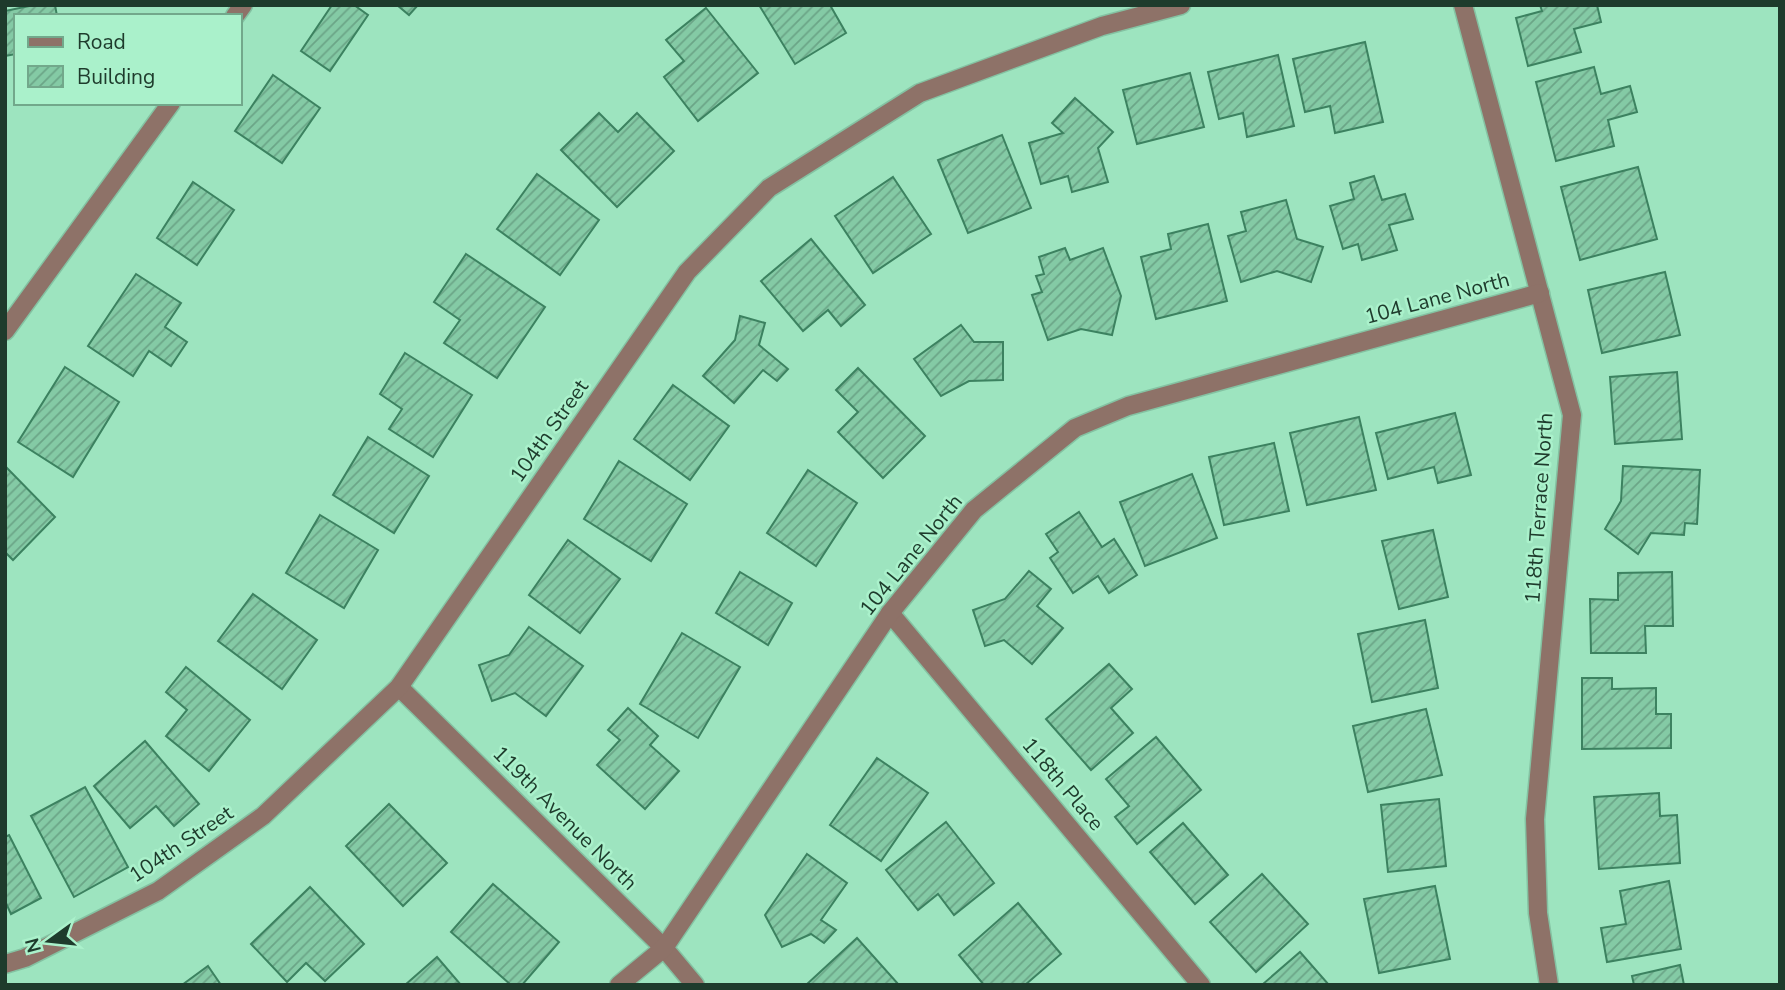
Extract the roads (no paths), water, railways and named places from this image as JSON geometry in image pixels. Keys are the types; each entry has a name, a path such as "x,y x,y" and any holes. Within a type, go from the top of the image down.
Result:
{"street":[{"name":"104th Street","path":"5,964 24,958 158,891 262,816 399,687 687,272 769,188 920,93 1102,26 1181,5"},
{"name":"118th Terrace North","path":"1463,5 1572,415 1535,819 1538,912 1549,985"},
{"path":"5,331 170,105"},
{"name":"104 Lane North","path":"620,985 664,948 890,613 974,510 1075,428 1128,406 1540,293"},
{"name":"118th Place","path":"890,613 1201,985"},
{"name":"119th Avenue North","path":"399,687 664,948 695,985"}]}
